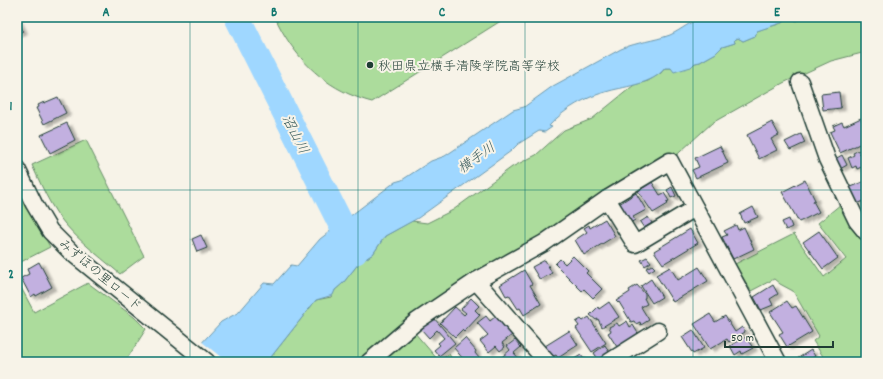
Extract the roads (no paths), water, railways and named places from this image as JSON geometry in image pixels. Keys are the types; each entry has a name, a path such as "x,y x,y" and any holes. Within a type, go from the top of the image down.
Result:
{"street":[{"path":"800,82 827,159 856,221 866,232"},
{"path":"369,362 417,321 476,281 544,242 608,199 670,161 778,362"},
{"name":"みずほの里ロード","path":"17,169 34,204 50,231 71,252 207,362"},
{"path":"608,199 635,244 695,208"},
{"path":"476,281 547,362"},
{"path":"609,362 658,331"}],"water":[{"name":"横手川","path":"703,17 782,17 784,22 757,31 755,36 743,41 738,38 734,40 735,43 722,47 716,53 700,62 695,63 691,67 674,72 671,68 665,68 654,78 647,81 600,93 576,104 555,120 549,126 552,127 545,132 539,131 518,144 511,151 418,218 385,236 373,254 359,263 343,283 335,290 333,295 316,300 267,362 184,362 221,322 239,312 264,283 274,284 291,265 297,266 320,239 395,182 402,180 431,161 445,156 513,110 524,107 553,86 621,49 670,35"}],"waterway":[{"name":"沼山川","path":"237,17 355,252"}],"place":[{"name":"秋田県立横手清陵学院高等学校","path":"370,65"}]}
